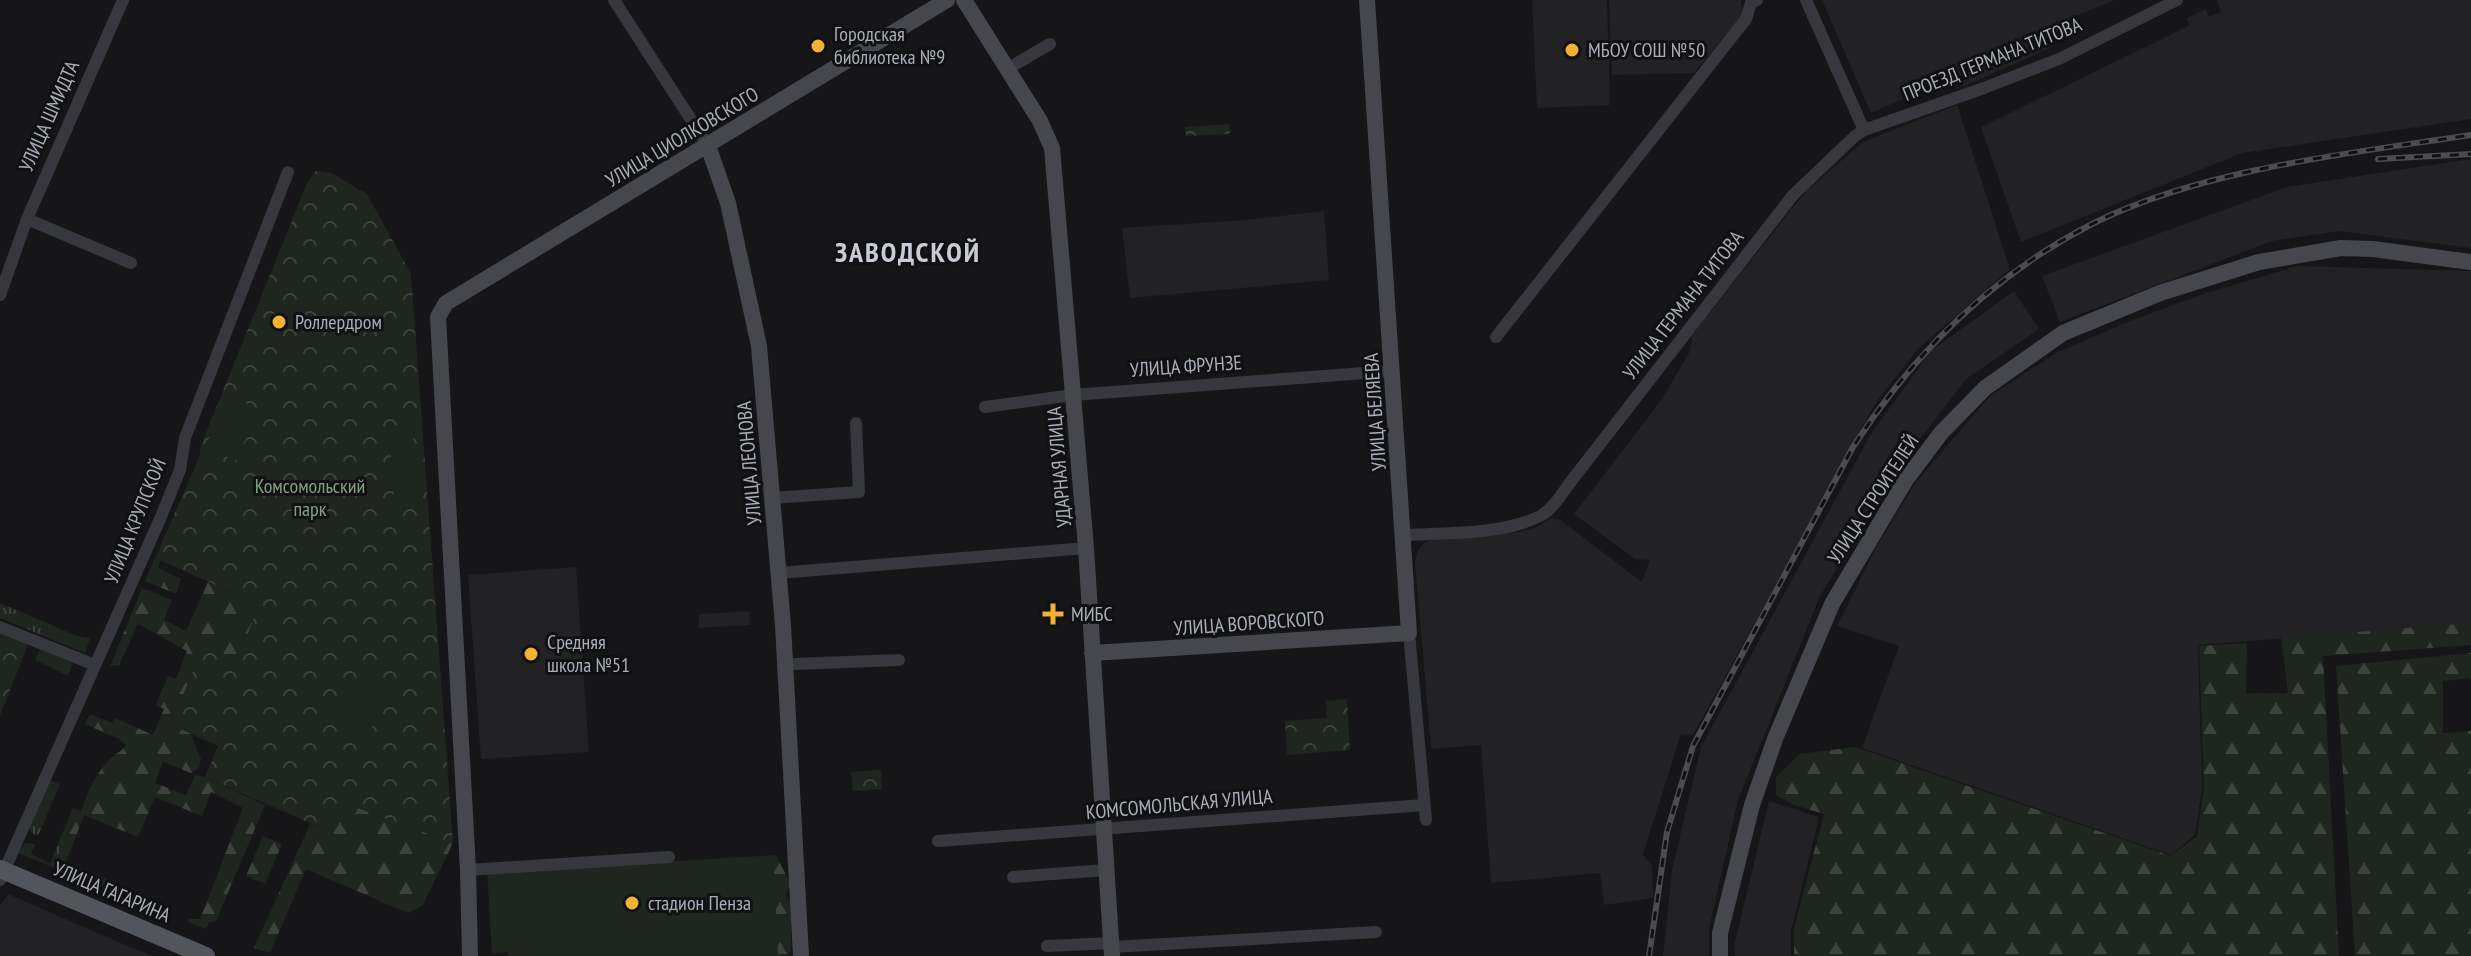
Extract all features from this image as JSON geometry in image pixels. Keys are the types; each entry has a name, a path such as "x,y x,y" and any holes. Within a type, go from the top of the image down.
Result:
{"main road":[{"name":"УЛИЦА ЦИОЛКОВСКОГО","path":"468,870 440,310 446,303 947,0"},
{"name":"УДАРНАЯ УЛИЦА","path":"964,0 1040,121 1052,148 1086,548 1112,949"},
{"name":"УЛИЦА БЕЛЯЕВА","path":"1367,0 1409,633"},
{"name":"УЛИЦА ЛЕОНОВА","path":"708,146 728,203 759,346 794,787 801,956"},
{"name":"УЛИЦА СТРОИТЕЛЕЙ","path":"1720,956 1720,933 1752,805 1775,739 1836,596 1905,481 1941,433 1985,388 2063,333 2160,293 2259,262 2341,248 2373,249 2471,262"},
{"name":"УЛИЦА ВОРОВСКОГО","path":"1092,653 1409,633"},
{"path":"468,870 470,956"},
{"name":"УЛИЦА ГАГАРИНА","path":"1,873 206,956"}],"street":[{"name":"УЛИЦА ШМИДТА","path":"0,295 27,219 123,0"},
{"name":"УЛИЦА ЛЕОНОВА","path":"614,0 708,146"},
{"path":"1496,337 1746,19 1751,3 1757,0"},
{"path":"1806,0 1864,130"},
{"name":"ПРОЕЗД ГЕРМАНА ТИТОВА","path":"1864,130 2059,59 2177,0"},
{"path":"1007,69 1050,44"},
{"name":"УЛИЦА ГЕРМАНА ТИТОВА","path":"1404,535 1514,525 1541,516 1578,473 1793,195 1864,130"},
{"name":"УЛИЦА КРУПСКОЙ","path":"1,873 180,470 185,438 288,172"},
{"path":"27,219 131,263"},
{"name":"УЛИЦА ФРУНЗЕ","path":"985,407 1073,395 1391,371"},
{"path":"772,498 859,492 856,423"},
{"path":"779,573 1086,548"},
{"path":"0,627 95,665"},
{"name":"УЛИЦА БЕЛЯЕВА","path":"1409,633 1426,820"},
{"path":"795,664 899,660"},
{"name":"КОМСОМОЛЬСКАЯ УЛИЦА","path":"938,841 1424,805"},
{"path":"468,870 669,857"},
{"path":"1013,877 1106,870"},
{"path":"1047,946 1112,949 1376,932"}],"shaded area":[{"name":"МБОУ СОШ №50","path":"1532,0 1607,0 1610,105 1537,108"},
{"path":"1609,0 1741,0 1742,15 1694,73 1612,75"},
{"path":"1822,0 2115,0 2056,24 2054,46 1964,86 1950,85 1927,95 1924,90 1871,113"},
{"path":"2217,0 2471,0 2471,119 2242,153 2021,242 1981,127 2189,26 2187,18 2206,9 2209,17 2221,12"},
{"path":"1957,105 2010,269 1918,349 1876,402 1693,735 1681,734 1643,854 1652,866 1653,898 1604,905 1600,873 1491,883 1481,745 1431,749 1415,563 1418,550 1424,543 1436,538 1519,532 1535,528 1551,518 1559,519 1642,582 1650,560 1635,559 1574,514 1662,399 1690,351 1693,334 1806,191 1863,142"},
{"path":"2471,159 2471,248 2339,231 2272,241 2060,322 2042,276 2287,187"},
{"path":"1324,211 1329,280 1130,298 1122,228 1247,220"},
{"path":"2298,266 2471,271 2471,624 2198,645 2202,787 2195,835 2171,855 1862,748 1899,646 1837,626 1876,547 1916,482 1990,396 2056,353 2125,323 2206,293"},
{"path":"2014,291 2039,329 1966,379 1904,460 1820,596 1738,800 1709,929 1709,956 1663,956 1672,870 1701,747 1872,432 1932,350"},
{"path":"576,567 589,752 481,759 468,575"},
{"path":"749,611 750,625 699,628 699,614"},
{"path":"1769,801 1819,817 1791,931 1791,956 1735,956 1734,946"},
{"path":"8,894 153,956 0,956 0,906"}],"green space":[{"path":"1229,124 1230,134 1186,136 1185,127"},
{"name":"Комсомольский парк","path":"316,171 331,173 367,194 411,274 453,843 338,801 324,829 205,777 218,746 171,725 202,649 237,663 259,604 155,558 199,458 201,445 308,181"},
{"path":"228,395 259,409 236,461 205,447"},
{"path":"412,424 419,503 395,505 388,426"},
{"path":"155,558 160,561 158,568 181,579 176,594 145,581"},
{"path":"208,582 259,604 237,664 202,650 172,724 190,733 201,759 199,768 191,773 163,762 155,783 186,795 195,775 205,777 265,805 216,921 209,922 206,929 188,922 189,919 200,919 243,808 211,792 202,816 155,797 138,837 84,815 66,862 118,884 115,892 55,868 77,810 81,811 101,769 126,745 85,724 90,714 112,723 115,718 153,735 164,709 156,705 168,676 176,679 187,651 138,624 119,665 110,666 142,588 172,600 164,620 186,631"},
{"path":"0,603 77,636 90,638 85,653 0,618"},
{"path":"2471,623 2471,645 2323,656 2339,956 1794,956 1794,929 1824,814 1794,805 1776,795 1776,777 1800,754 1855,747 2171,856 2197,836 2204,787 2199,646 2247,643 2246,694 2288,693 2281,638"},
{"path":"0,632 28,644 0,716"},
{"path":"40,649 73,663 68,676 35,660"},
{"path":"2471,653 2471,678 2443,681 2443,733 2471,731 2471,956 2355,956 2336,666"},
{"path":"359,676 389,690 369,734 339,720"},
{"path":"1347,699 1350,750 1287,755 1285,721 1327,718 1326,701"},
{"path":"881,770 882,789 853,791 851,772"},
{"path":"49,780 60,784 38,836 29,827"},
{"path":"338,800 453,843 422,906 408,913 306,869 270,953 254,948 310,824 324,828"},
{"path":"73,808 77,810 55,868 18,853 25,843 35,844 31,854 50,863"},
{"path":"263,836 282,844 265,884 246,876"},
{"path":"776,855 791,885 785,894 791,902 791,950 788,956 762,956 569,868"},
{"name":"стадион Пенза","path":"773,856 778,956 508,956 508,952 492,953 487,871"}],"railway":[{"path":"1649,956 1667,832 1693,746 1853,447 1902,379 1958,318 2022,266 2094,223 2136,204 2229,176 2471,135"},
{"path":"2378,159 2471,154"}],"place":[{"name":"Городская библиотека №9","path":"818,46"},
{"name":"МБОУ СОШ №50","path":"1572,50"},
{"name":"Роллердром","path":"279,322"},
{"name":"МИБС","path":"1053,614"},
{"name":"Средняя школа №51","path":"531,654"},
{"name":"стадион Пенза","path":"632,903"}],"district":[{"name":"ЗАВОДСКОЙ","path":"908,252"}]}
